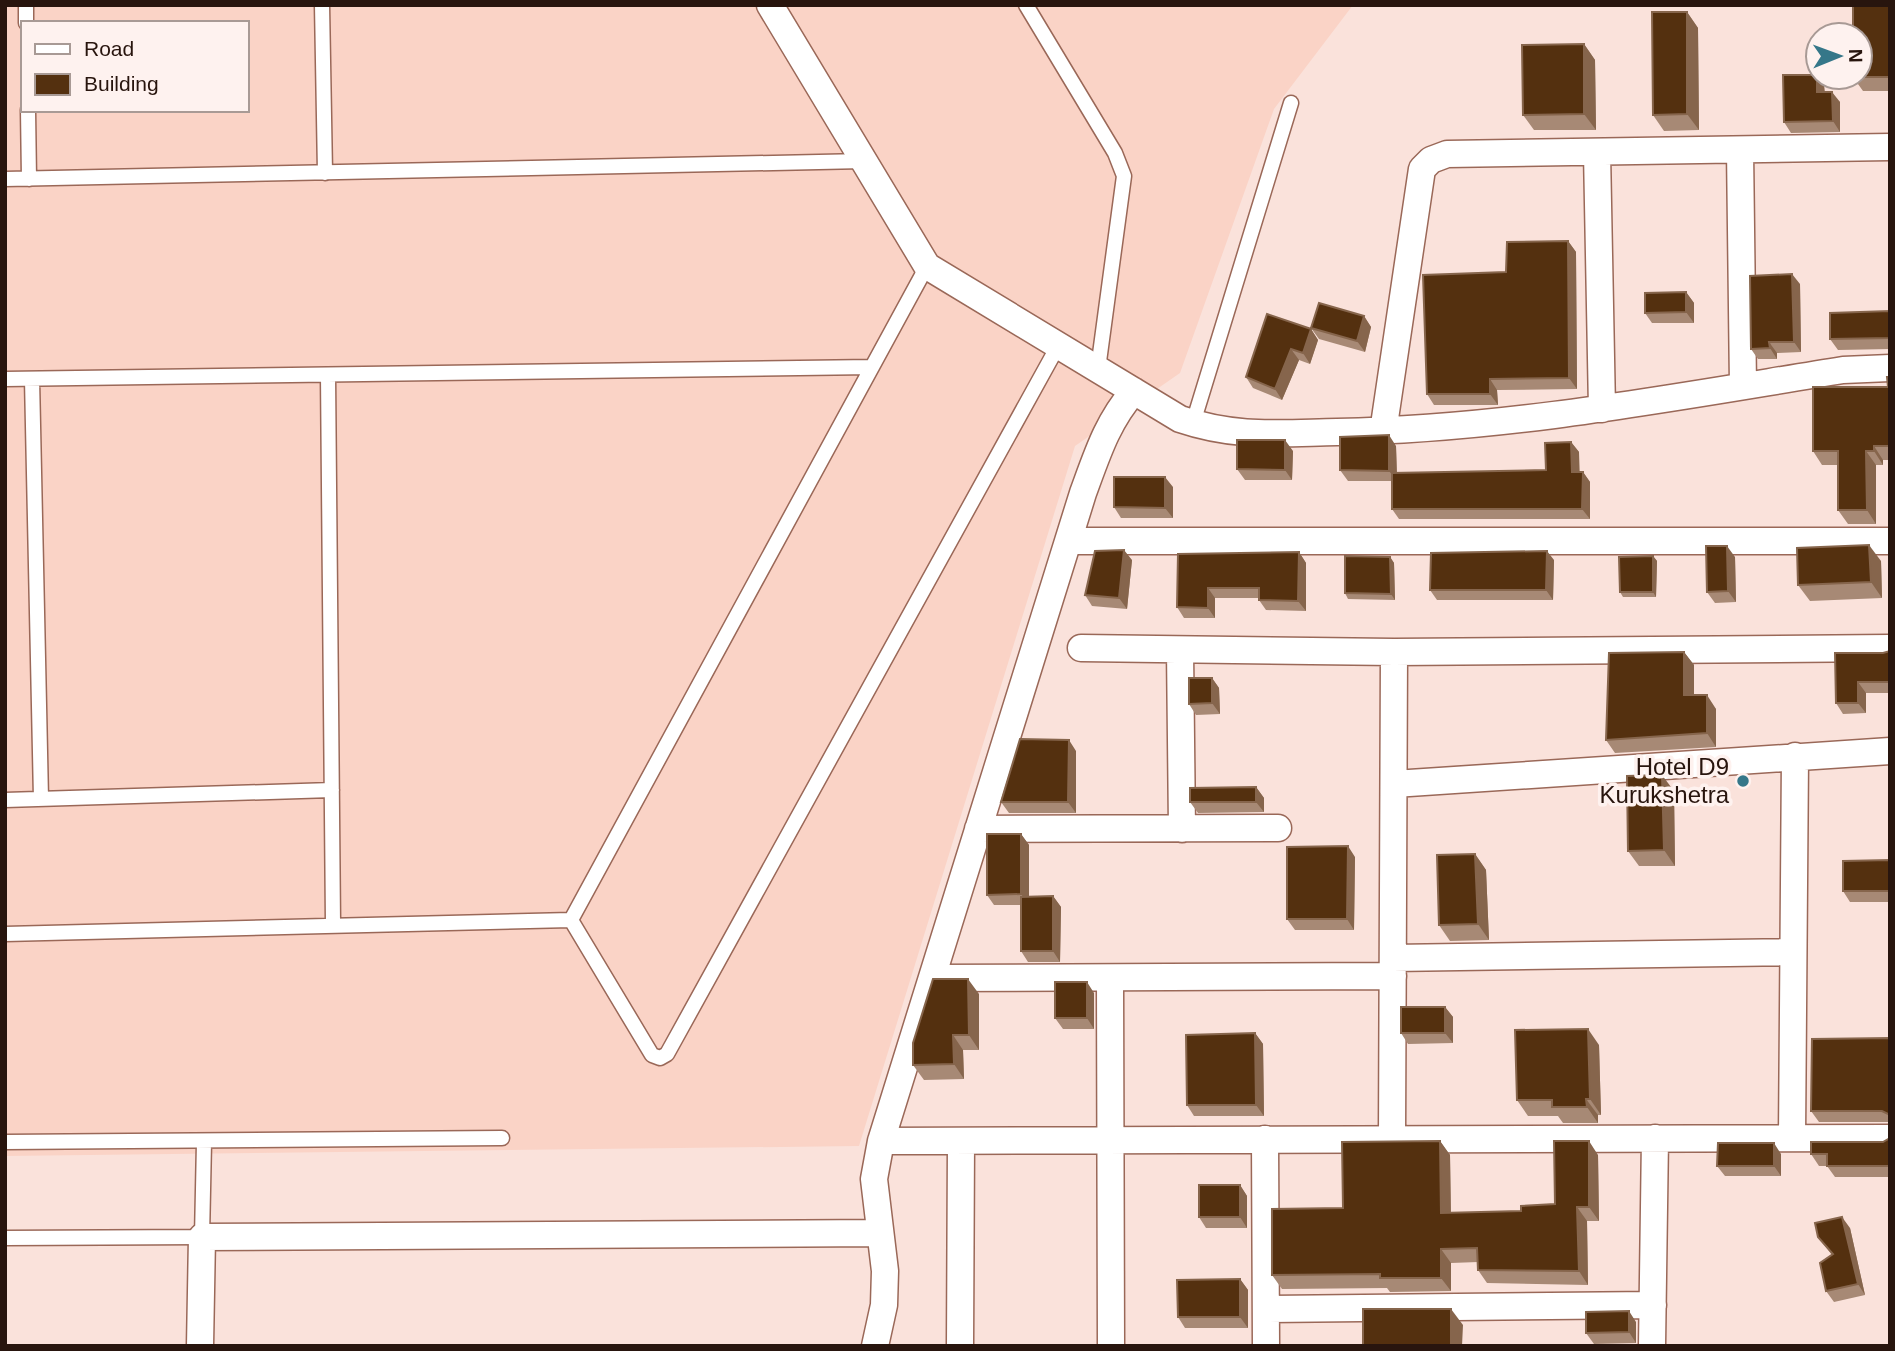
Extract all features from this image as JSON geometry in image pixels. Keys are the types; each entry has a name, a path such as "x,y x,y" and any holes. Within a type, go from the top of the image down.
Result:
{"street":[{"path":"770,5 927,266 1134,391 1193,423 1213,430 1256,435 1383,432 1504,423 1843,370 1890,368"},
{"path":"1383,432 1422,169 1431,160 1447,154 1890,147"},
{"path":"1740,150 1743,386"},
{"path":"1597,152 1602,409"},
{"path":"875,1346 884,1306 885,1271 874,1179 881,1141 1105,432 1115,413 1134,391"},
{"path":"1069,541 1890,541"},
{"path":"1081,648 1394,652 1890,648"},
{"path":"1180,650 1182,829"},
{"path":"1392,1138 1394,652"},
{"path":"1394,784 1890,751"},
{"path":"1792,1138 1795,756"},
{"path":"978,829 1278,828"},
{"path":"933,978 1110,979 1793,952"},
{"path":"1110,979 1111,1346"},
{"path":"1652,1346 1655,1138"},
{"path":"881,1141 1890,1138"},
{"path":"1265,1139 1266,1346"},
{"path":"960,1346 961,1141"},
{"path":"201,1346 202,1237 880,1233"},
{"path":"1266,1309 1653,1305"}],"lane":[{"path":"322,5 325,173"},
{"path":"1026,5 1115,153 1124,176 1098,369"},
{"path":"1193,423 1291,103"},
{"path":"28,112 29,179"},
{"path":"5,179 863,161"},
{"path":"571,919 927,266"},
{"path":"571,919 652,1055 660,1058 667,1054 1058,346"},
{"path":"5,379 872,367"},
{"path":"328,375 333,924"},
{"path":"32,379 41,799"},
{"path":"5,800 332,790"},
{"path":"5,934 571,919"},
{"path":"5,1142 502,1138"},
{"path":"5,1238 202,1237 204,1142"}],"shaded area":[{"path":"5,5 1353,5 1274,109 1180,373 1075,446 859,1146 5,1156"}],"building":[{"path":"1853,5 1890,5 1890,77 1874,77 1874,21 1853,21"},
{"path":"1652,12 1687,12 1687,114 1653,115"},
{"path":"1584,44 1584,114 1523,115 1522,45"},
{"path":"1783,75 1804,75 1804,91 1832,92 1833,121 1784,122"},
{"path":"1568,241 1569,378 1490,379 1490,394 1427,394 1423,275 1506,272 1507,242"},
{"path":"1792,274 1794,342 1769,342 1770,348 1751,349 1750,276"},
{"path":"1686,292 1686,312 1645,313 1645,293"},
{"path":"1319,303 1364,316 1357,341 1311,328"},
{"path":"1890,311 1890,338 1830,339 1830,313"},
{"path":"1267,314 1311,329 1303,353 1291,349 1275,389 1246,377"},
{"path":"1887,377 1890,377 1890,446 1874,446 1874,451 1866,451 1867,510 1838,510 1838,451 1813,451 1813,387 1888,387"},
{"path":"1389,435 1389,471 1340,470 1340,437"},
{"path":"1237,440 1285,440 1285,470 1237,469"},
{"path":"1571,442 1572,472 1583,472 1582,509 1392,509 1392,473 1546,470 1545,443"},
{"path":"1114,477 1165,477 1165,508 1114,507"},
{"path":"1869,545 1871,582 1798,585 1797,548"},
{"path":"1706,546 1727,546 1728,591 1707,592"},
{"path":"1124,550 1119,598 1085,595 1095,551"},
{"path":"1547,551 1546,590 1430,590 1431,553"},
{"path":"1299,552 1298,601 1259,600 1259,588 1208,588 1208,608 1177,607 1178,554"},
{"path":"1345,556 1390,557 1391,594 1345,593"},
{"path":"1653,556 1653,592 1620,592 1619,557"},
{"path":"1890,651 1890,682 1858,682 1858,703 1836,703 1835,653"},
{"path":"1684,652 1684,695 1707,695 1707,733 1606,740 1609,653"},
{"path":"1189,678 1212,678 1212,703 1189,704"},
{"path":"1020,739 1069,740 1068,802 1001,802"},
{"path":"1662,775 1664,850 1628,851 1627,776"},
{"path":"1256,787 1256,802 1190,802 1190,788"},
{"path":"987,834 1021,834 1021,894 987,895"},
{"path":"1348,846 1347,919 1287,919 1287,847"},
{"path":"1475,854 1478,924 1439,925 1437,855"},
{"path":"1890,860 1890,891 1843,891 1843,861"},
{"path":"1053,896 1053,951 1021,951 1021,897"},
{"path":"933,979 968,979 969,1035 953,1035 954,1064 913,1065 913,1043"},
{"path":"1055,982 1087,982 1087,1018 1055,1018"},
{"path":"1401,1007 1445,1007 1445,1033 1401,1033"},
{"path":"1588,1029 1590,1099 1586,1099 1587,1107 1552,1107 1552,1100 1517,1100 1515,1030"},
{"path":"1255,1033 1256,1105 1187,1105 1186,1035"},
{"path":"1890,1038 1890,1115 1882,1111 1811,1111 1812,1039"},
{"path":"1890,1138 1890,1166 1827,1166 1827,1154 1811,1154 1811,1142 1883,1142"},
{"path":"1440,1141 1441,1213 1521,1211 1521,1206 1555,1204 1554,1141 1589,1141 1589,1207 1577,1207 1579,1271 1478,1270 1477,1248 1441,1249 1441,1278 1380,1278 1380,1274 1272,1275 1272,1209 1343,1208 1342,1142"},
{"path":"1718,1143 1774,1143 1774,1166 1717,1166"},
{"path":"1199,1185 1240,1185 1240,1217 1199,1217"},
{"path":"1842,1217 1858,1284 1826,1291 1820,1263 1833,1254 1818,1237 1815,1223"},
{"path":"1240,1279 1240,1317 1178,1317 1177,1280"},
{"path":"1363,1309 1451,1309 1451,1346 1363,1346"},
{"path":"1629,1311 1629,1332 1586,1333 1586,1312"}],"place":[{"name":"Hotel D9 Kurukshetra","path":"1743,781"}]}
